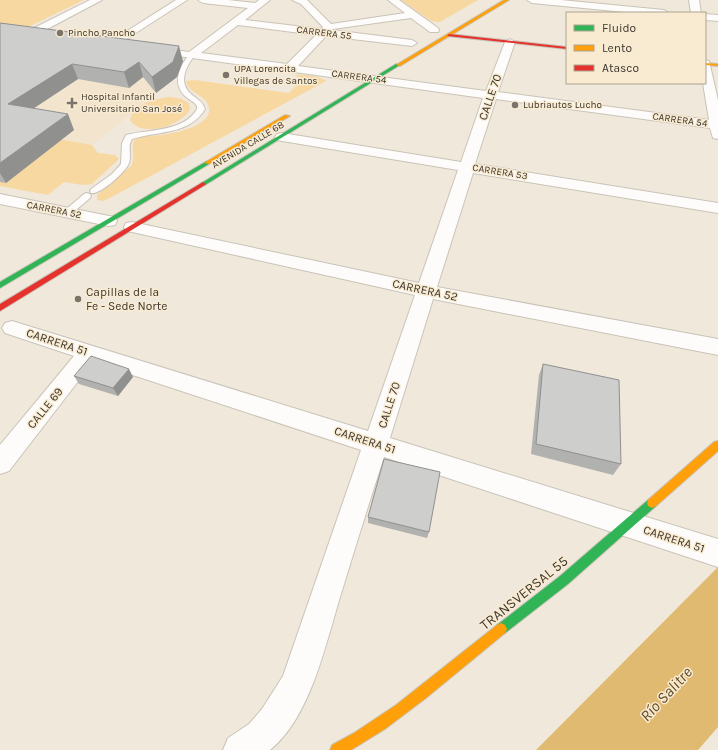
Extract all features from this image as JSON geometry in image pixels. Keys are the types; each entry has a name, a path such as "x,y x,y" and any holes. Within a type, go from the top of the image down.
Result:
{"main road":[{"name":"AVENIDA CALLE 68","path":"0,308 507,0"},
{"path":"398,51 437,28"},
{"path":"449,35 566,48"},
{"path":"706,63 718,65"},
{"path":"339,86 359,74"},
{"name":"AVENIDA CALLE 68","path":"0,285 292,113"},
{"path":"6,320 18,296"},
{"name":"TRANSVERSAL 55","path":"337,750 356,740 387,719 564,580 718,445"}],"street":[{"path":"52,37 26,34 97,0"},
{"path":"110,45 182,0"},
{"path":"203,0 257,6"},
{"path":"192,55 265,0"},
{"path":"297,0 304,2 326,30"},
{"path":"393,0 413,15 437,28"},
{"path":"532,0 655,12"},
{"path":"694,0 696,12"},
{"path":"290,68 326,30 413,15"},
{"path":"706,17 718,18"},
{"name":"CARRERA 55","path":"236,22 418,40"},
{"name":"CALLE 70","path":"240,750 254,741 279,716 290,699 298,679 491,94 510,42"},
{"path":"96,43 125,47"},
{"name":"CARRERA 54","path":"140,49 290,68 359,74 375,80 491,94 717,128"},
{"path":"706,68 717,128"},
{"name":"CARRERA 53","path":"282,137 718,208"},
{"name":"CARRERA 52","path":"0,200 109,221"},
{"name":"CARRERA 52","path":"132,227 426,291 718,346"},
{"name":"CARRERA 51","path":"6,320 89,352 718,553"},
{"name":"CALLE 69","path":"0,463 89,352"}],"lane":[{"path":"67,212 117,173 126,159 125,143 129,137 141,133 171,129 184,125 200,112 200,105 186,91 181,80 182,71 192,55"}],"shaded area":[{"path":"0,0 84,0 24,29 0,26"},
{"path":"401,0 478,0 440,22 431,21"},
{"name":"Hospital Infantil Universitario San José","path":"0,36 184,61 166,75 177,77 92,145 76,143 0,186"},
{"path":"295,76 312,76 326,81 108,199 102,201 97,200 97,195 131,166 133,159 133,144 135,140 145,136 162,135 192,128 205,120 208,114 208,103 190,89 186,81 195,80 289,93 303,78"},
{"path":"171,97 185,101 190,107 187,114 178,121 165,127 152,129 139,127 130,120 136,109 147,102"},
{"path":"0,129 92,145 98,153 115,155 119,159 92,184 82,185 64,182 48,195 0,186"}],"water":[{"name":"Río Salitre","path":"718,567 718,727 698,750 536,750"}],"building":[{"path":"0,23 179,46 173,62 152,77 139,62 124,72 72,64 8,104 68,114 0,163"},
{"path":"91,356 129,369 113,388 74,376"},
{"path":"543,364 619,380 621,464 536,444"},
{"path":"384,459 440,472 429,532 368,517"}],"traffic: fast":[{"path":"203,184 398,65"},
{"path":"0,285 207,163"},
{"path":"501,629 564,580 652,503"}],"traffic: slow":[{"path":"398,65 507,0"},
{"path":"706,64 718,65"},
{"path":"207,163 287,116"},
{"path":"652,503 718,445"},
{"path":"337,750 359,738 401,709 501,629"}],"traffic: jam":[{"path":"449,35 566,48"},
{"path":"0,308 203,184"}],"place":[{"name":"Pincho Pancho","path":"60,33"},
{"name":"UPA Lorencita Villegas de Santos","path":"226,75"},
{"name":"Hospital Infantil Universitario San José","path":"72,103"},
{"name":"Lubriautos Lucho","path":"515,105"},
{"name":"Capillas de la Fe - Sede Norte","path":"78,299"}]}
